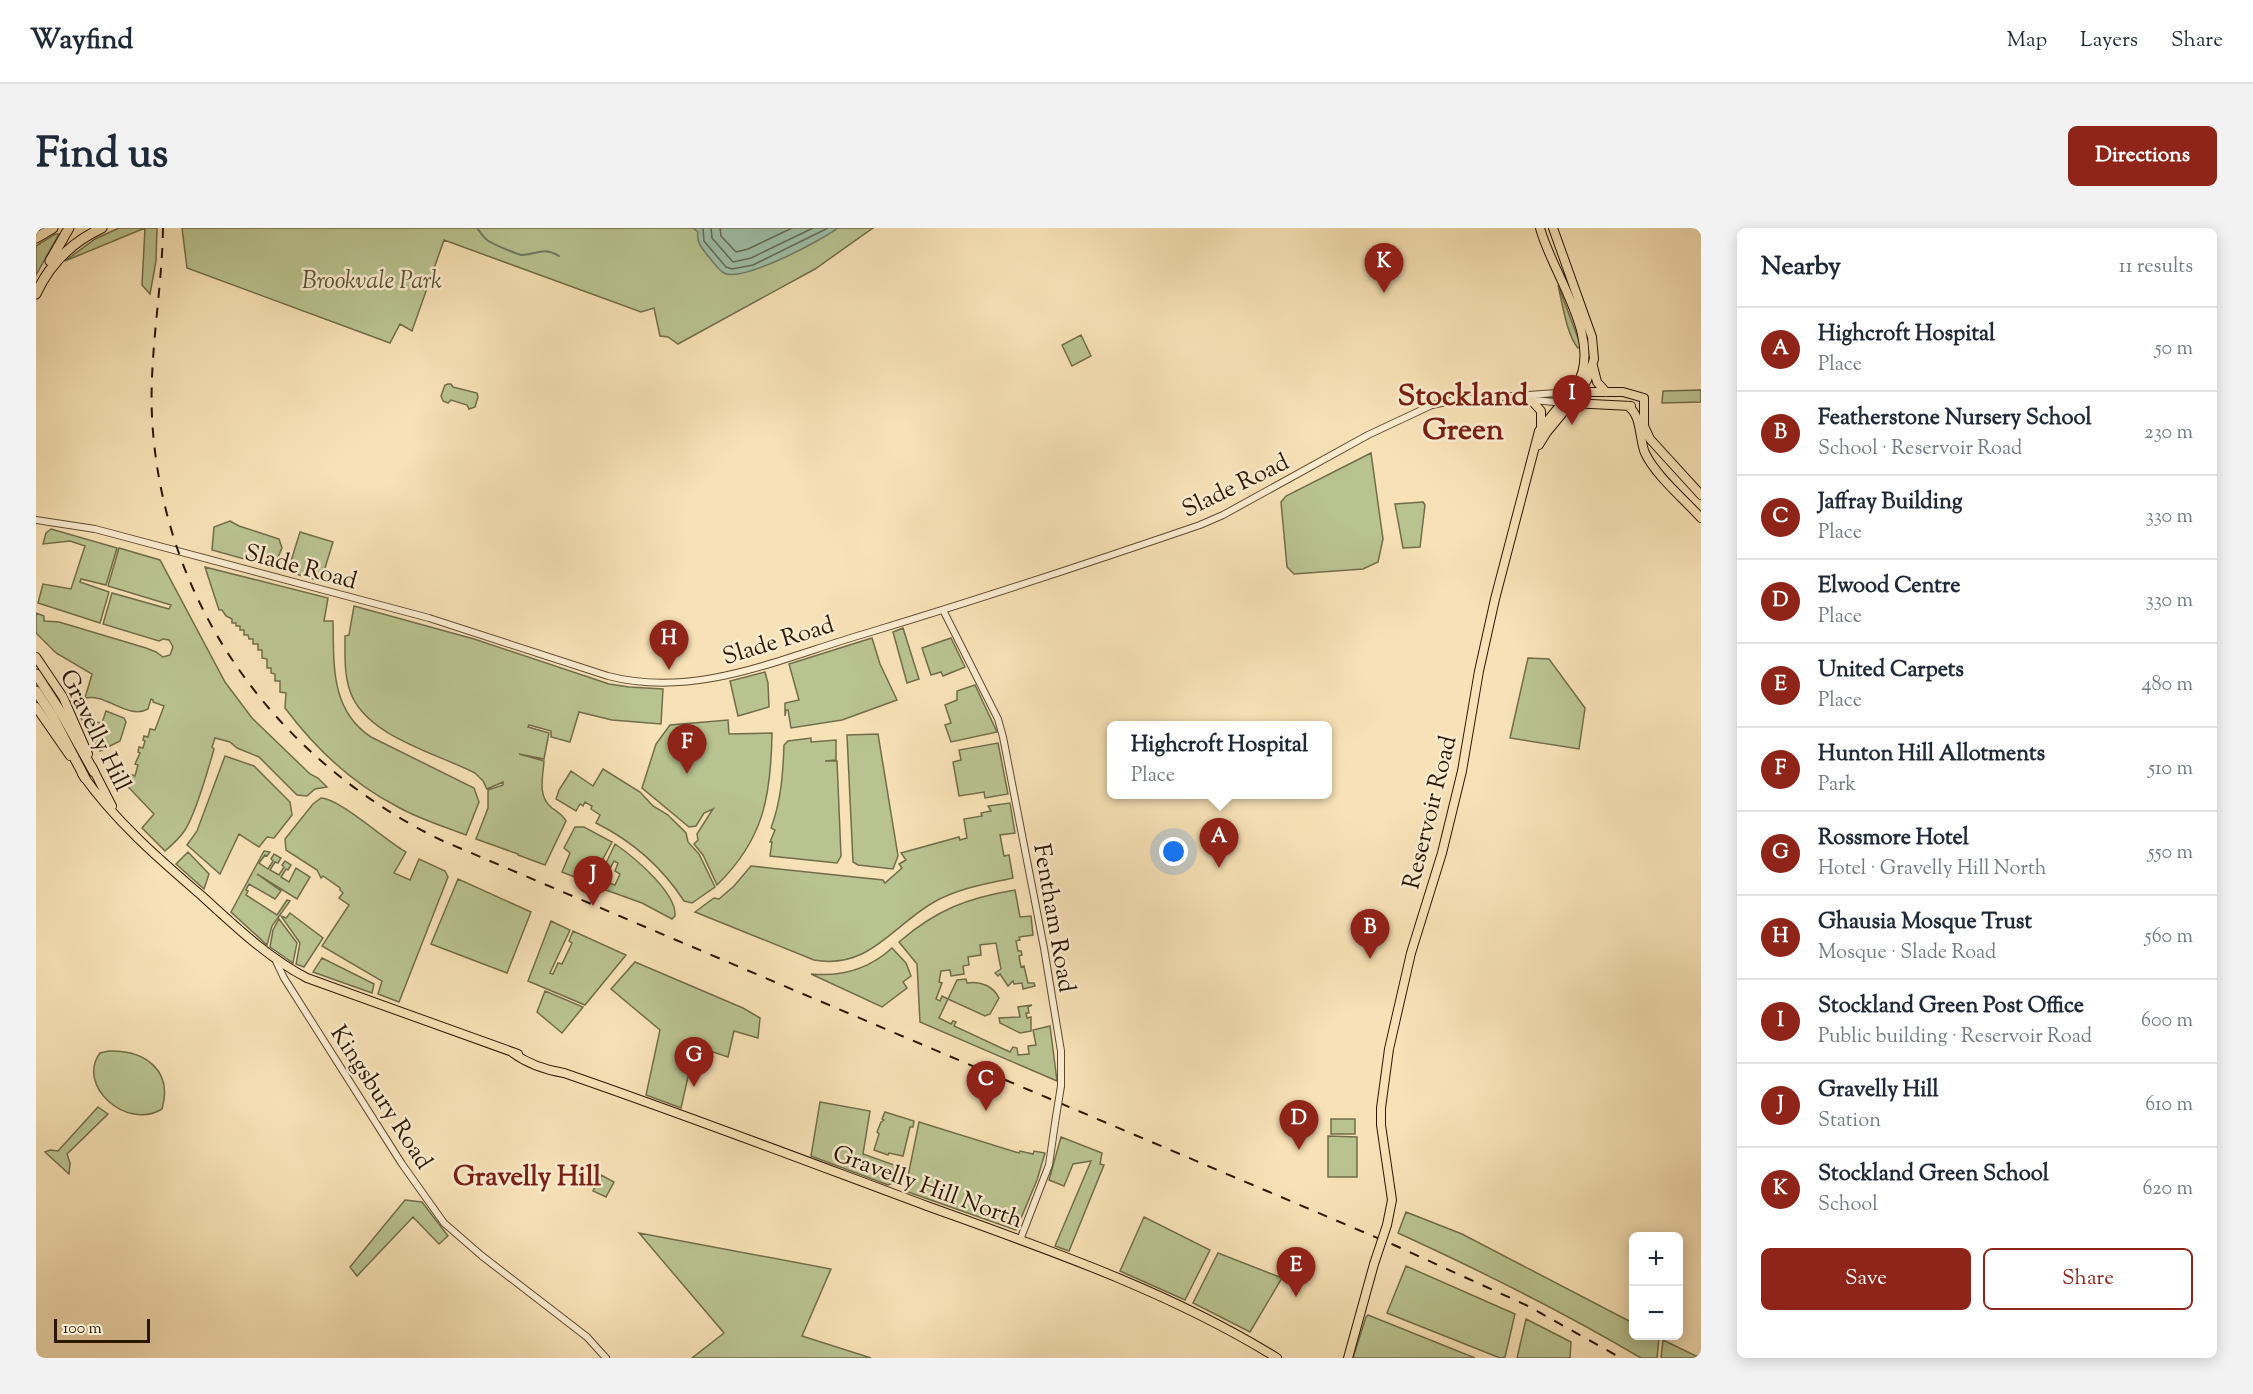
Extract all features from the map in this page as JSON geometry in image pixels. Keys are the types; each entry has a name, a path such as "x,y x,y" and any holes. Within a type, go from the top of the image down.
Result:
{"highway":[{"path":"36,287 69,228"},
{"path":"36,294 45,276 60,256 77,241 102,228"},
{"path":"36,232 48,229"},
{"path":"36,238 48,229"},
{"path":"36,674 56,704 94,772"},
{"path":"36,691 53,717 85,778"}],"main road":[{"path":"1540,228 1585,343 1584,369 1576,392"},
{"path":"1553,228 1592,337 1596,380 1606,392"},
{"path":"1576,392 1593,364"},
{"path":"1576,392 1623,392 1642,396 1646,407 1644,426 1650,439 1701,495"},
{"name":"Reservoir Road","path":"1348,1358 1391,1212 1392,1194 1381,1125 1381,1108 1389,1049 1415,937 1442,853 1462,771 1479,671 1495,599 1540,428 1561,403 1576,392"},
{"name":"Reservoir Road","path":"1536,450 1547,432 1571,403 1576,392"},
{"path":"1532,401 1540,411 1540,428"},
{"path":"1571,403 1646,407"},
{"path":"1628,406 1636,415 1643,446 1650,461 1701,518"},
{"name":"Gravelly Hill","path":"36,657 63,697 94,772 121,821"},
{"name":"Gravelly Hill","path":"36,707 105,805 177,875 276,961 307,978 513,1053 522,1060 537,1063"},
{"name":"Gravelly Hill North","path":"537,1063 551,1071 564,1073 1020,1240 1181,1306 1274,1357"}],"street":[{"name":"Slade Road","path":"36,520 95,529 429,618 623,680 674,683 714,678 778,661 943,610 1200,525 1234,510 1368,435 1432,405 1456,400 1576,392"},
{"name":"Slade Road","path":"1506,397 1571,403"},
{"name":"Fentham Road","path":"943,610 998,719 1003,736 1044,948 1060,1051 1061,1086 1049,1165 1020,1240"},
{"name":"Kingsbury Road","path":"276,961 284,978 402,1164 444,1223 482,1256 579,1330 606,1358"}],"green space":[{"path":"119,228 145,228 65,261 95,239"},
{"path":"145,228 157,228 156,261 150,294 142,285"},
{"name":"Brookvale Park","path":"182,228 873,228 815,269 678,344 668,337 660,336 654,308 641,312 444,240 412,331 400,324 390,343 187,268"},
{"path":"55,234 59,234 36,275 36,246"},
{"path":"1558,285 1581,346 1578,348 1568,327"},
{"path":"1081,335 1091,356 1072,366 1062,345"},
{"path":"445,385 477,393 475,407 469,409 467,405 451,400 448,403 443,401 441,396"},
{"path":"1701,390 1701,402 1662,403 1663,391"},
{"path":"1371,453 1383,539 1378,562 1363,569 1294,574 1287,567 1281,502 1286,496"},
{"path":"1423,502 1425,505 1420,547 1403,548 1395,504"},
{"path":"230,521 279,539 282,548 276,562 266,565 212,550 214,527"},
{"path":"51,529 117,548 106,585 81,579 80,582 109,592 100,623 38,603 43,584 71,589 85,546 70,541 43,544 46,533"},
{"path":"300,532 333,542 321,581 299,575 291,567"},
{"path":"119,548 160,560 225,682 252,718 310,774 327,787 315,789 307,796 297,795 259,757 237,748 230,742 215,738 205,779 189,822 181,836 165,851 142,828 154,814 113,771 116,769 135,776 138,765 135,764 140,753 138,752 139,747 143,748 144,736 148,737 150,729 155,730 164,706 151,699 148,709 133,711 101,699 85,698 92,674 56,653 36,633 36,613 44,616 44,621 59,622 146,648 163,657 170,655 173,647 169,640 159,641 103,624 112,593 169,609 171,605 108,586"},
{"path":"205,567 328,598 324,621 333,621 337,685 348,714 371,737 474,788 479,802 466,835 414,815 381,798 350,776 322,751 285,708 286,693 280,692 280,681 275,681 275,674 271,673 271,668 267,668 267,659 262,658 262,650 258,650 258,644 253,644 253,639 244,635 244,630 240,630 240,626 232,623 232,619 219,610"},
{"path":"354,606 474,639 609,684 663,689 661,724 612,720 579,712 570,742 551,737 551,731 529,725 528,727 549,733 544,759 519,754 544,761 542,786 544,798 566,821 545,865 476,839 488,808 488,790 503,785 503,782 487,789 475,773 422,750 386,731 370,720 358,707 350,691 345,664 345,636 349,635"},
{"path":"903,628 919,679 907,683 893,632"},
{"path":"872,638 880,664 897,700 842,720 791,728 788,710 785,716 785,703 799,700 789,664"},
{"path":"951,638 965,667 943,676 941,672 931,675 922,648"},
{"path":"1528,658 1549,659 1585,708 1579,749 1510,738"},
{"path":"765,672 769,707 738,716 730,681"},
{"path":"975,685 997,732 951,742 945,725 951,723 945,705 957,700 957,691"},
{"path":"83,710 88,712 86,718 89,721 102,723 106,711 124,718 126,722 120,741 100,751 95,742 96,737 94,742 80,716"},
{"path":"728,720 729,734 772,733 770,777 767,797 755,833 733,868 717,885 703,855 694,844 698,840 697,834 713,809 704,813 696,826 689,827 642,788 656,744 670,725"},
{"path":"878,734 898,856 893,869 858,865 853,862 847,735"},
{"path":"811,738 811,742 836,740 836,760 825,761 837,761 841,856 837,863 770,856 772,842 770,842 775,830 771,828 781,787 784,745 788,741"},
{"path":"998,743 1008,794 985,798 984,792 959,796 953,762 961,760 959,750"},
{"path":"225,756 254,766 290,802 292,815 274,838 267,837 259,847 239,834 220,874 187,845 197,831"},
{"path":"603,769 640,792 653,806 668,815 686,833 688,842 699,854 715,887 692,903 684,901 666,877 645,856 622,838 596,823 600,815 591,809 592,806 585,802 583,806 580,804 576,811 556,799 571,771 593,786"},
{"path":"321,798 351,812 406,852 394,873 410,880 419,859 445,871 448,877 399,1002 378,994 382,981 322,946 349,905 339,898 343,893 340,888 323,876 321,878 317,870 286,850 285,839 313,804"},
{"path":"1010,803 1015,833 1000,835 1004,856 1009,855 1013,878 943,897 919,912 879,944 850,959 814,960 695,912 714,898 719,899 751,866 883,880 885,883 902,868 899,864 906,860 901,853 959,837 960,840 967,838 964,819 982,816 981,813 991,811 988,806"},
{"path":"575,827 584,827 612,842 590,883 562,872 570,853 564,848"},
{"path":"615,844 643,866 662,887 674,907 675,916 672,919 642,903 606,890 609,883 615,885 620,874 615,871 618,863 614,861 604,880 599,878"},
{"path":"264,851 270,852 259,863 268,869 274,854 281,858 270,870 279,875 285,861 291,865 281,877 289,882 296,868 310,877 297,899 257,874 281,891 275,899 249,884 246,895 277,915 287,900 290,901 272,926 267,945 231,912"},
{"path":"188,852 209,874 204,889 176,864"},
{"path":"458,879 531,912 507,973 431,944"},
{"path":"1015,890 1020,917 1031,916 1033,935 1019,937 1020,940 1016,941 1018,951 1021,951 1022,955 1019,956 1021,967 1024,966 1028,983 1034,983 1035,986 1023,989 1022,983 1014,984 1013,981 1008,986 1000,974 998,976 995,973 1001,969 996,943 980,945 981,955 968,957 969,965 963,966 964,974 951,976 950,970 941,971 939,982 942,983 936,999 940,1001 942,996 948,999 939,1018 951,1024 953,1021 956,1022 954,1026 1010,1052 1013,1047 1017,1048 1018,1055 1029,1054 1028,1046 1036,1045 1033,1030 1050,1026 1057,1081 920,1022 917,964 899,942 926,922 953,907 982,897"},
{"path":"290,913 323,938 304,967 296,964 300,943 281,916 286,918"},
{"path":"279,919 297,943 293,963 270,947 273,930"},
{"path":"551,921 570,930 550,973 553,974 558,963 562,964 572,943 569,941 573,931 626,955 585,1005 528,981"},
{"path":"892,948 906,963 911,976 903,982 907,988 882,1007 811,974 834,974 854,970 874,961"},
{"path":"322,958 374,984 372,993 313,972"},
{"path":"635,962 743,1008 760,1018 758,1038 734,1031 728,1057 695,1046 681,1108 646,1095 660,1030 611,989"},
{"path":"966,979 967,983 990,987 999,998 990,1014 985,1016 948,999 957,980"},
{"path":"545,991 583,1007 562,1033 537,1012"},
{"path":"1032,1005 1028,1007 1029,1013 1026,1013 1027,1018 1031,1017 1031,1031 1020,1033 1000,1023 999,1018 1020,1017 1018,1007"},
{"path":"109,1051 134,1054 154,1065 164,1084 162,1109 148,1114 134,1114 108,1101 94,1078 94,1065 100,1053"},
{"path":"820,1102 870,1111 863,1154 897,1166 899,1170 895,1182 888,1185 811,1156"},
{"path":"98,1107 108,1114 67,1154 70,1163 69,1174 45,1152 58,1151"},
{"path":"885,1112 914,1121 913,1127 910,1127 903,1156 889,1153 888,1155 874,1150 879,1134 877,1132 884,1120 882,1119"},
{"path":"1331,1119 1355,1119 1355,1134 1331,1134"},
{"path":"919,1122 1019,1153 1020,1151 1033,1154 1034,1151 1045,1153 1037,1180 1016,1230 905,1191"},
{"path":"1328,1136 1357,1137 1357,1177 1328,1177"},
{"path":"1061,1137 1102,1153 1100,1164 1104,1165 1069,1251 1055,1246 1091,1161 1073,1164 1064,1186 1049,1180"},
{"path":"601,1175 614,1182 606,1197 593,1191"},
{"path":"405,1200 422,1202 448,1236 439,1244 413,1217 357,1276 350,1267"},
{"path":"1406,1212 1462,1234 1629,1321 1629,1340 1659,1340 1657,1358 1641,1358 1521,1292 1398,1233"},
{"path":"1144,1217 1210,1250 1185,1300 1120,1271"},
{"path":"639,1233 831,1269 802,1336 871,1358 692,1358 724,1333"},
{"path":"1218,1253 1282,1278 1250,1332 1193,1303"},
{"path":"1406,1266 1515,1314 1505,1357 1500,1358 1387,1313"},
{"path":"1368,1315 1475,1358 1353,1358"},
{"path":"1526,1319 1571,1342 1570,1358 1517,1358"},
{"path":"1663,1340 1700,1358 1661,1358"}],"water":[{"path":"693,228 838,228 782,259 747,272 733,274 724,273 718,268 702,248 698,232"}],"waterway":[{"path":"477,228 488,241 518,254 527,255 544,251 559,256"}],"railway":[{"path":"163,228 153,355 153,432 163,498 182,561 209,620 243,675 284,725 331,770 385,808 443,841 1394,1245 1526,1305 1621,1358"}],"place":[{"name":"Stockland Green School","path":"1384,293"},
{"name":"Stockland Green Post Office","path":"1572,425"},
{"name":"Ghausia Mosque Trust","path":"669,670"},
{"name":"Hunton Hill Allotments","path":"687,774"},
{"name":"Highcroft Hospital","path":"1219,868"},
{"name":"Gravelly Hill","path":"593,906"},
{"name":"Featherstone Nursery School","path":"1370,959"},
{"name":"Rossmore Hotel","path":"694,1087"},
{"name":"Jaffray Building","path":"986,1111"},
{"name":"Elwood Centre","path":"1299,1150"},
{"name":"United Carpets","path":"1296,1297"}],"district":[{"name":"Stockland Green","path":"1463,412"},
{"name":"Gravelly Hill","path":"527,1176"}]}
